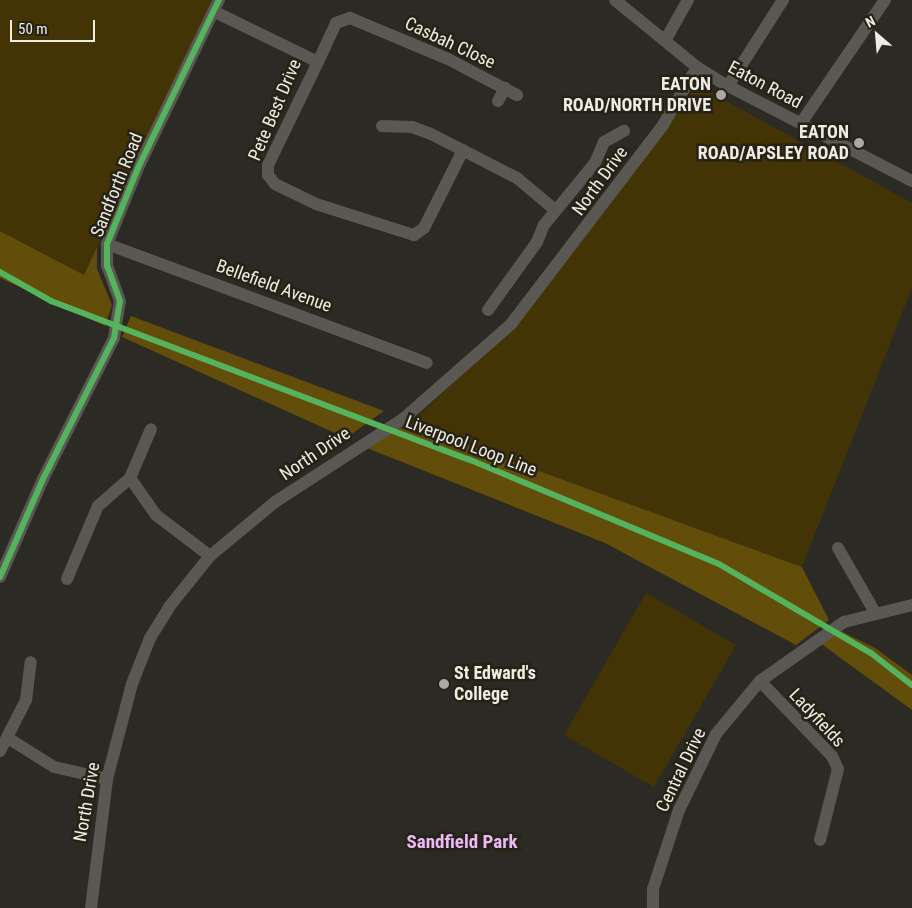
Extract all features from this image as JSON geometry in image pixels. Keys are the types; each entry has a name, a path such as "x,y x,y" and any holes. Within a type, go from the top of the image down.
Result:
{"street":[{"name":"Eaton Road","path":"615,0 666,39 697,67 728,86 910,177"},
{"path":"666,39 688,0"},
{"path":"728,86 783,0"},
{"path":"800,123 884,0"},
{"name":"Pete Best Drive","path":"217,6 318,62 268,165 268,175 275,184 316,204 414,235 424,228 458,148"},
{"name":"Sandforth Road","path":"0,578 5,554 114,338 120,306 107,266 107,244 138,168 217,6"},
{"name":"Casbah Close","path":"318,62 336,24 350,18 448,59 517,95"},
{"name":"North Drive","path":"91,908 107,779 132,684 150,638 210,556 275,502 358,445 403,419 511,324 663,125 697,67"},
{"name":"Casbah Close","path":"498,101 505,88"},
{"path":"382,126 412,127 458,148 517,178 555,210"},
{"path":"488,310 538,242 555,210 595,163 604,142 624,131"},
{"name":"Bellefield Avenue","path":"107,244 427,362"},
{"path":"67,579 98,506 130,478 151,429"},
{"path":"130,478 156,515 210,556"},
{"path":"838,548 876,614"},
{"name":"Central Drive","path":"653,908 653,889 679,810 716,734 760,682 844,622 912,605"},
{"path":"0,750 8,738 26,700 31,662"},
{"name":"Ladyfields","path":"760,682 832,756 838,769 820,840"},
{"path":"8,738 54,766 107,779"}],"shaded area":[{"path":"0,0 212,0 84,275 0,231"},
{"path":"697,85 912,203 912,288 802,567 410,424 517,322"},
{"path":"0,231 84,275 97,247 97,269 112,305 105,326 0,278"},
{"path":"131,316 384,411 346,438 122,337"},
{"path":"410,424 802,567 829,620 796,645 605,543 362,446"},
{"path":"646,593 736,645 654,787 564,735"},
{"path":"837,629 875,648 912,675 912,710 820,643"}],"cycle path":[{"path":"0,577 43,479 114,338 120,301 107,266 107,244 138,168 219,0"},
{"name":"Liverpool Loop Line","path":"0,272 51,301 468,459 719,564 871,653 912,685"}],"place":[{"name":"EATON ROAD/NORTH DRIVE","path":"721,95"},
{"name":"EATON ROAD/APSLEY ROAD","path":"859,143"},
{"name":"St Edward's College","path":"444,684"}],"district":[{"name":"Sandfield Park","path":"462,842"}]}
